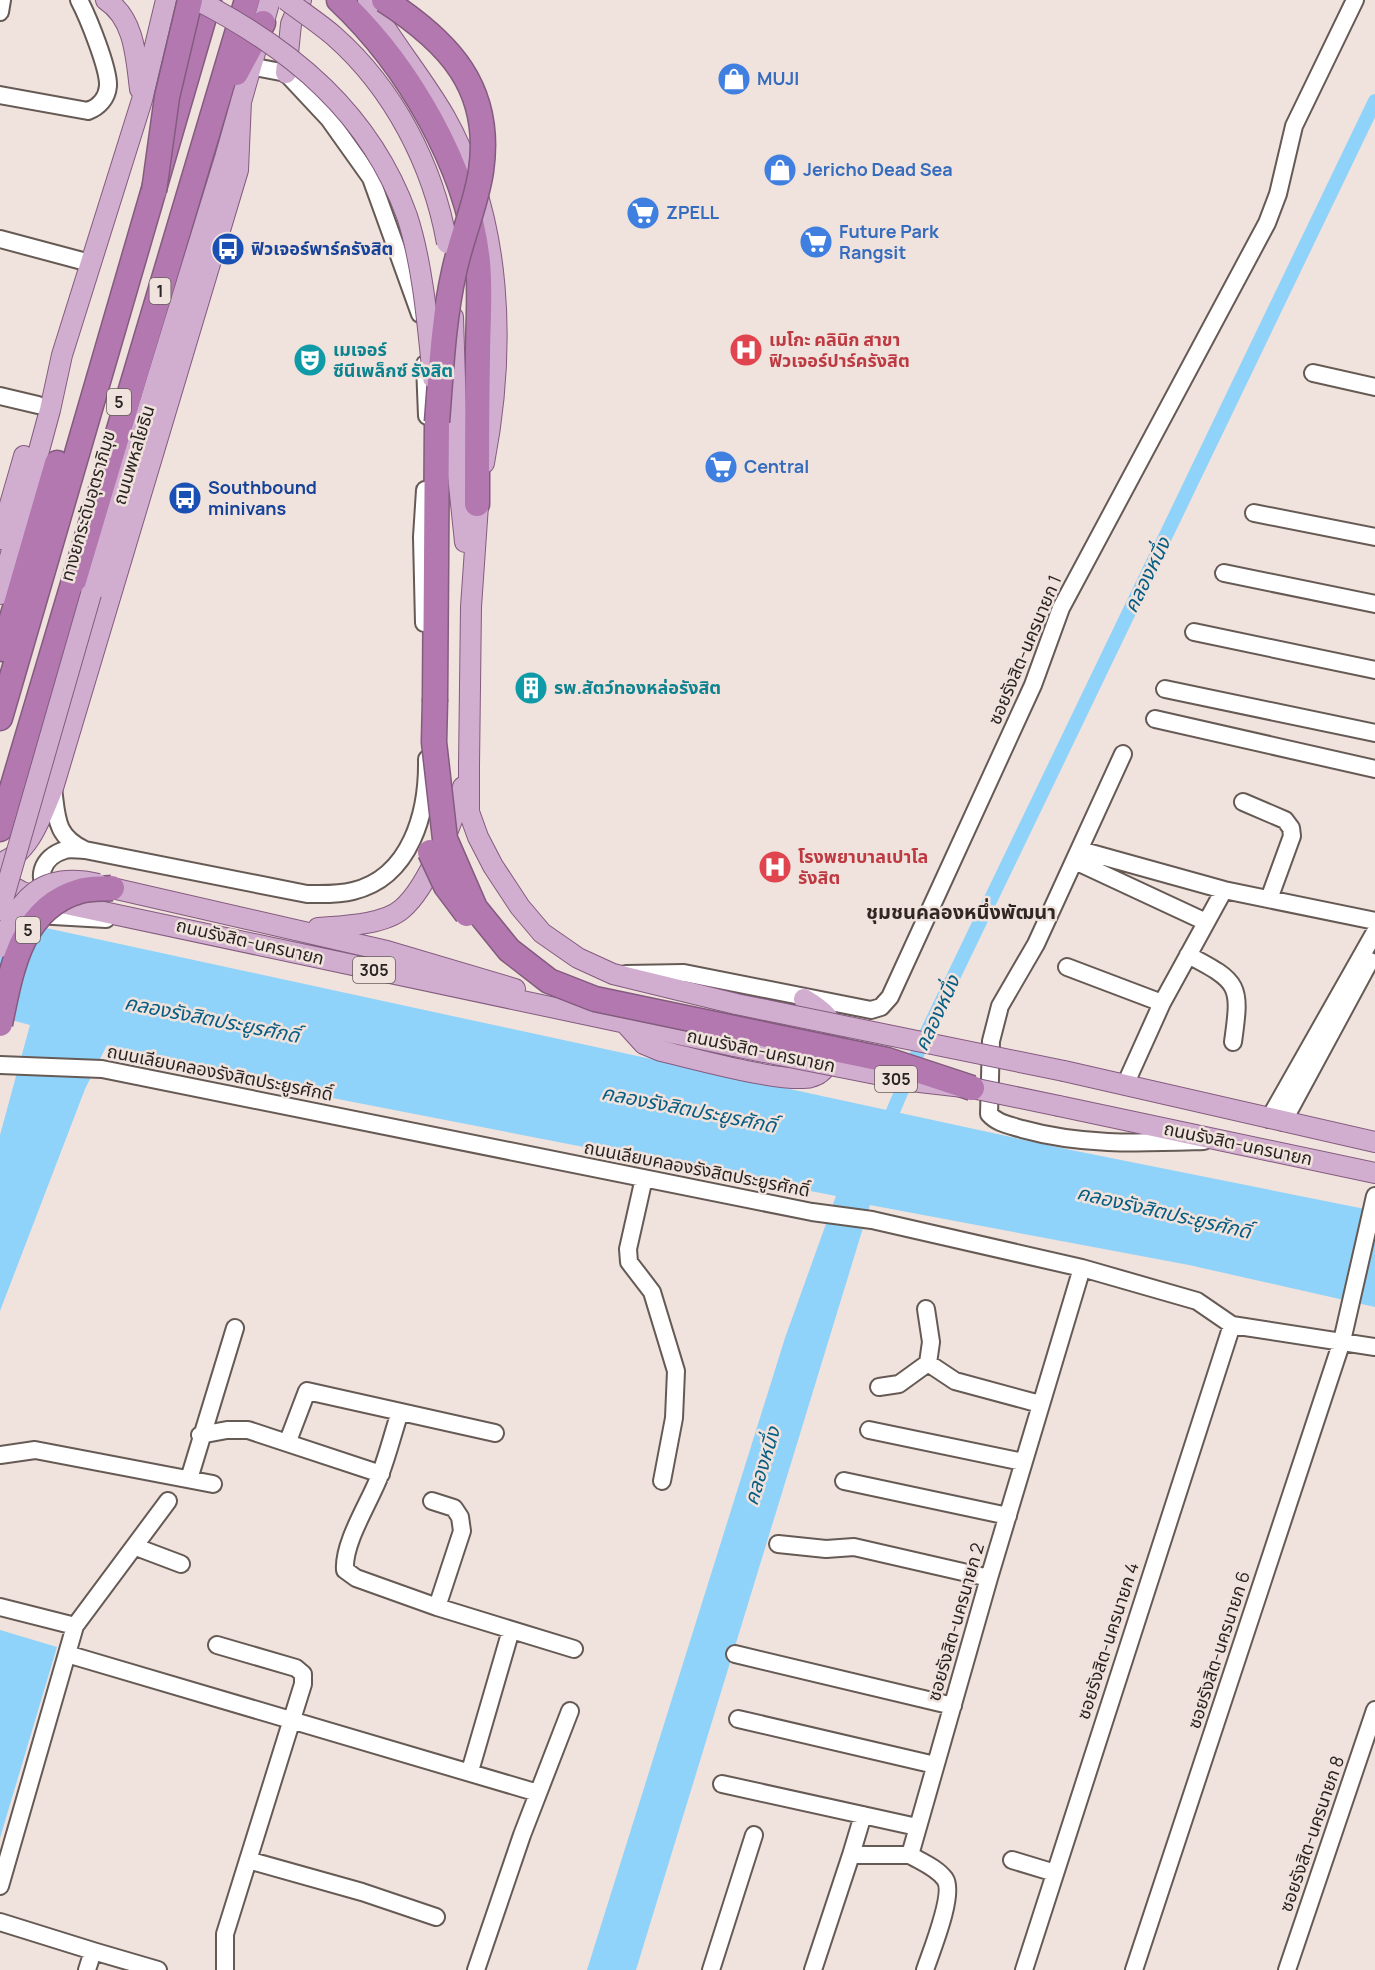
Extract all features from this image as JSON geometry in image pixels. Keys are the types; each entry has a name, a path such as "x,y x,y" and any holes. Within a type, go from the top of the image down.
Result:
{"highway":[{"path":"154,191 167,97 190,0"},
{"path":"0,660 17,567 197,0"},
{"name":"ทางยกระดับอุตราภิมุข","path":"0,718 209,0"},
{"name":"ทางยกระดับอุตราภิมุข","path":"0,804 237,0"},
{"name":"ถนนพหลโยธิน","path":"0,829 82,589 247,0"},
{"path":"339,0 392,57 423,108 447,155 466,206 478,261 477,504"},
{"path":"384,0 436,38 464,70 477,98 482,134 481,170 454,272 447,315 437,422 434,742 445,839 475,908 504,944"},
{"path":"213,116 263,23"},
{"path":"430,852 446,886 463,910 549,981 595,999 860,1053 972,1088"},
{"name":"5","path":"0,1024 17,952 36,918 51,904 81,890 112,888"}],"main road":[{"path":"106,0 114,5 132,34 142,100"},
{"path":"0,594 17,567 62,355 142,100 166,0"},
{"path":"197,0 271,43 314,78 354,117 383,161 407,218 425,302 437,422"},
{"name":"ถนนพหลโยธิน","path":"0,908 82,589 120,501 270,0"},
{"path":"286,0 335,36 377,81 406,126 442,214 447,243 456,357 458,475 471,607"},
{"path":"286,73 291,24 302,0"},
{"path":"297,928 360,926 401,910 421,886 455,814 469,766 471,607 477,504 490,433 497,325 493,267 476,185 446,119 368,0"},
{"path":"0,862 12,856 32,834 53,788 238,170 241,101"},
{"path":"120,501 183,353"},
{"path":"0,538 6,497 38,405 62,355"},
{"name":"ถนนรังสิต-นครนายก","path":"469,766 469,812 488,857 514,901 542,933 578,957 613,974 736,1004 1064,1071 1375,1142"},
{"name":"ถนนรังสิต-นครนายก","path":"0,880 22,892 66,904 600,1018 911,1081 972,1088 1375,1173"},
{"path":"0,947 21,903 32,892 45,885 77,881 297,928 464,973 600,1018"},
{"path":"625,1023 644,1044 660,1051 779,1076 811,1077 821,1072 829,1064 835,1043 831,1020 804,999"}],"street":[{"path":"0,12 2,0"},
{"path":"0,95 88,111 96,108 104,99 108,85 97,43 79,0"},
{"name":"ซอยรังสิต-นครนายก 1","path":"613,974 684,973 804,999 871,1010 881,1007 890,997 1033,685 1061,608 1267,223 1278,194 1294,126 1355,0"},
{"path":"66,904 43,889 40,877 45,863 53,855 67,849 85,850 307,894 353,891 374,884 389,873 410,847 423,809 427,777 422,537 427,397 423,325 371,178 328,119 286,73 250,66"},
{"path":"0,239 90,262"},
{"path":"1313,373 1375,387"},
{"path":"0,396 38,405"},
{"path":"1254,513 1375,537"},
{"path":"1224,573 1375,604"},
{"path":"1194,632 1375,670"},
{"path":"1165,689 1375,733"},
{"path":"1155,719 1375,769"},
{"path":"1123,754 1036,944 1000,1006 991,1041 989,1114 1001,1123 1078,1141 1115,1144 1223,1141"},
{"path":"53,788 60,831 66,838 85,850"},
{"path":"1243,802 1285,820 1291,828 1292,836 1269,899"},
{"path":"1078,855 1224,890 1375,921"},
{"path":"1078,855 1206,922"},
{"path":"1125,1085 1162,1003 1224,890"},
{"path":"0,908 45,917 149,920"},
{"path":"1276,1120 1347,991 1375,932"},
{"path":"1347,991 1375,952"},
{"path":"1188,955 1216,969 1231,981 1238,993 1233,1042"},
{"path":"1067,967 1162,1003"},
{"name":"ถนนเลียบคลองรังสิตประยูรศักดิ์","path":"5,1065 102,1069 812,1212 872,1220 1082,1268 1197,1301 1232,1325 1375,1347"},
{"path":"644,1178 628,1249 629,1262 652,1292 676,1371 674,1418 662,1481"},
{"name":"ซอยรังสิต-นครนายก 6","path":"1134,1970 1342,1341 1375,1198"},
{"name":"ซอยรังสิต-นครนายก 2","path":"910,1855 989,1578 1082,1268"},
{"path":"879,1388 898,1384 928,1364 931,1342 926,1309"},
{"name":"ซอยรังสิต-นครนายก 4","path":"1024,1970 1232,1325"},
{"path":"189,1479 200,1435 235,1328"},
{"path":"928,1364 955,1382 1040,1404"},
{"path":"288,1442 307,1391 495,1433"},
{"path":"400,1412 381,1474 349,1546 345,1570 356,1578 437,1607 574,1649"},
{"path":"200,1435 227,1430 248,1430 381,1474"},
{"path":"869,1430 1023,1462"},
{"path":"0,1455 35,1450 213,1484"},
{"path":"844,1481 1008,1516"},
{"path":"0,1886 75,1626 168,1501"},
{"path":"432,1501 454,1508 460,1517 462,1531 437,1607"},
{"path":"778,1544 826,1549 854,1547 989,1578"},
{"path":"136,1547 182,1564"},
{"path":"0,1607 75,1626"},
{"path":"470,1771 511,1630"},
{"path":"217,1645 296,1668 303,1674 303,1684 225,1934 225,1970"},
{"path":"67,1654 470,1771 538,1793"},
{"path":"735,1654 953,1706"},
{"name":"ซอยรังสิต-นครนายก 8","path":"1287,1970 1375,1710"},
{"path":"476,1970 538,1793 570,1711"},
{"path":"738,1719 935,1765"},
{"path":"722,1784 917,1827"},
{"path":"813,1970 863,1815"},
{"path":"711,1970 754,1835"},
{"path":"851,1855 910,1855 938,1872 947,1882 949,1895 925,1970"},
{"path":"248,1860 362,1892 436,1917"},
{"path":"1012,1860 1055,1873"},
{"path":"0,1922 158,1970"},
{"path":"87,1970 93,1951"}],"water":[{"name":"คลองรังสิตประยูรศักดิ์","path":"0,918 1066,1149 1375,1211 1375,1307 1189,1265 870,1205 636,1970 587,1970 785,1338 836,1196 240,1080 107,1045 85,1089 0,1311 0,1135 30,1025 0,1017"},
{"path":"0,1630 57,1647 0,1838"}],"waterway":[{"name":"คลองหนึ่ง","path":"886,1128 924,1038 1375,101"}],"place":[{"name":"MUJI","path":"734,79"},
{"name":"Jericho Dead Sea","path":"780,170"},
{"name":"ZPELL","path":"643,213"},
{"name":"Future Park Rangsit","path":"816,242"},
{"name":"ฟิวเจอร์พาร์ครังสิต","path":"228,249"},
{"name":"เมโกะ คลินิก สาขา ฟิวเจอร์ปาร์ครังสิต","path":"746,350"},
{"name":"เมเจอร์ ซีนีเพล็กซ์ รังสิต","path":"310,360"},
{"name":"Central","path":"721,467"},
{"name":"Southbound minivans","path":"185,498"},
{"name":"รพ.สัตว์ทองหล่อรังสิต","path":"531,688"},
{"name":"โรงพยาบาลเปาโล รังสิต","path":"775,867"}],"district":[{"name":"ชุมชนคลองหนึ่งพัฒนา","path":"961,912"}]}
